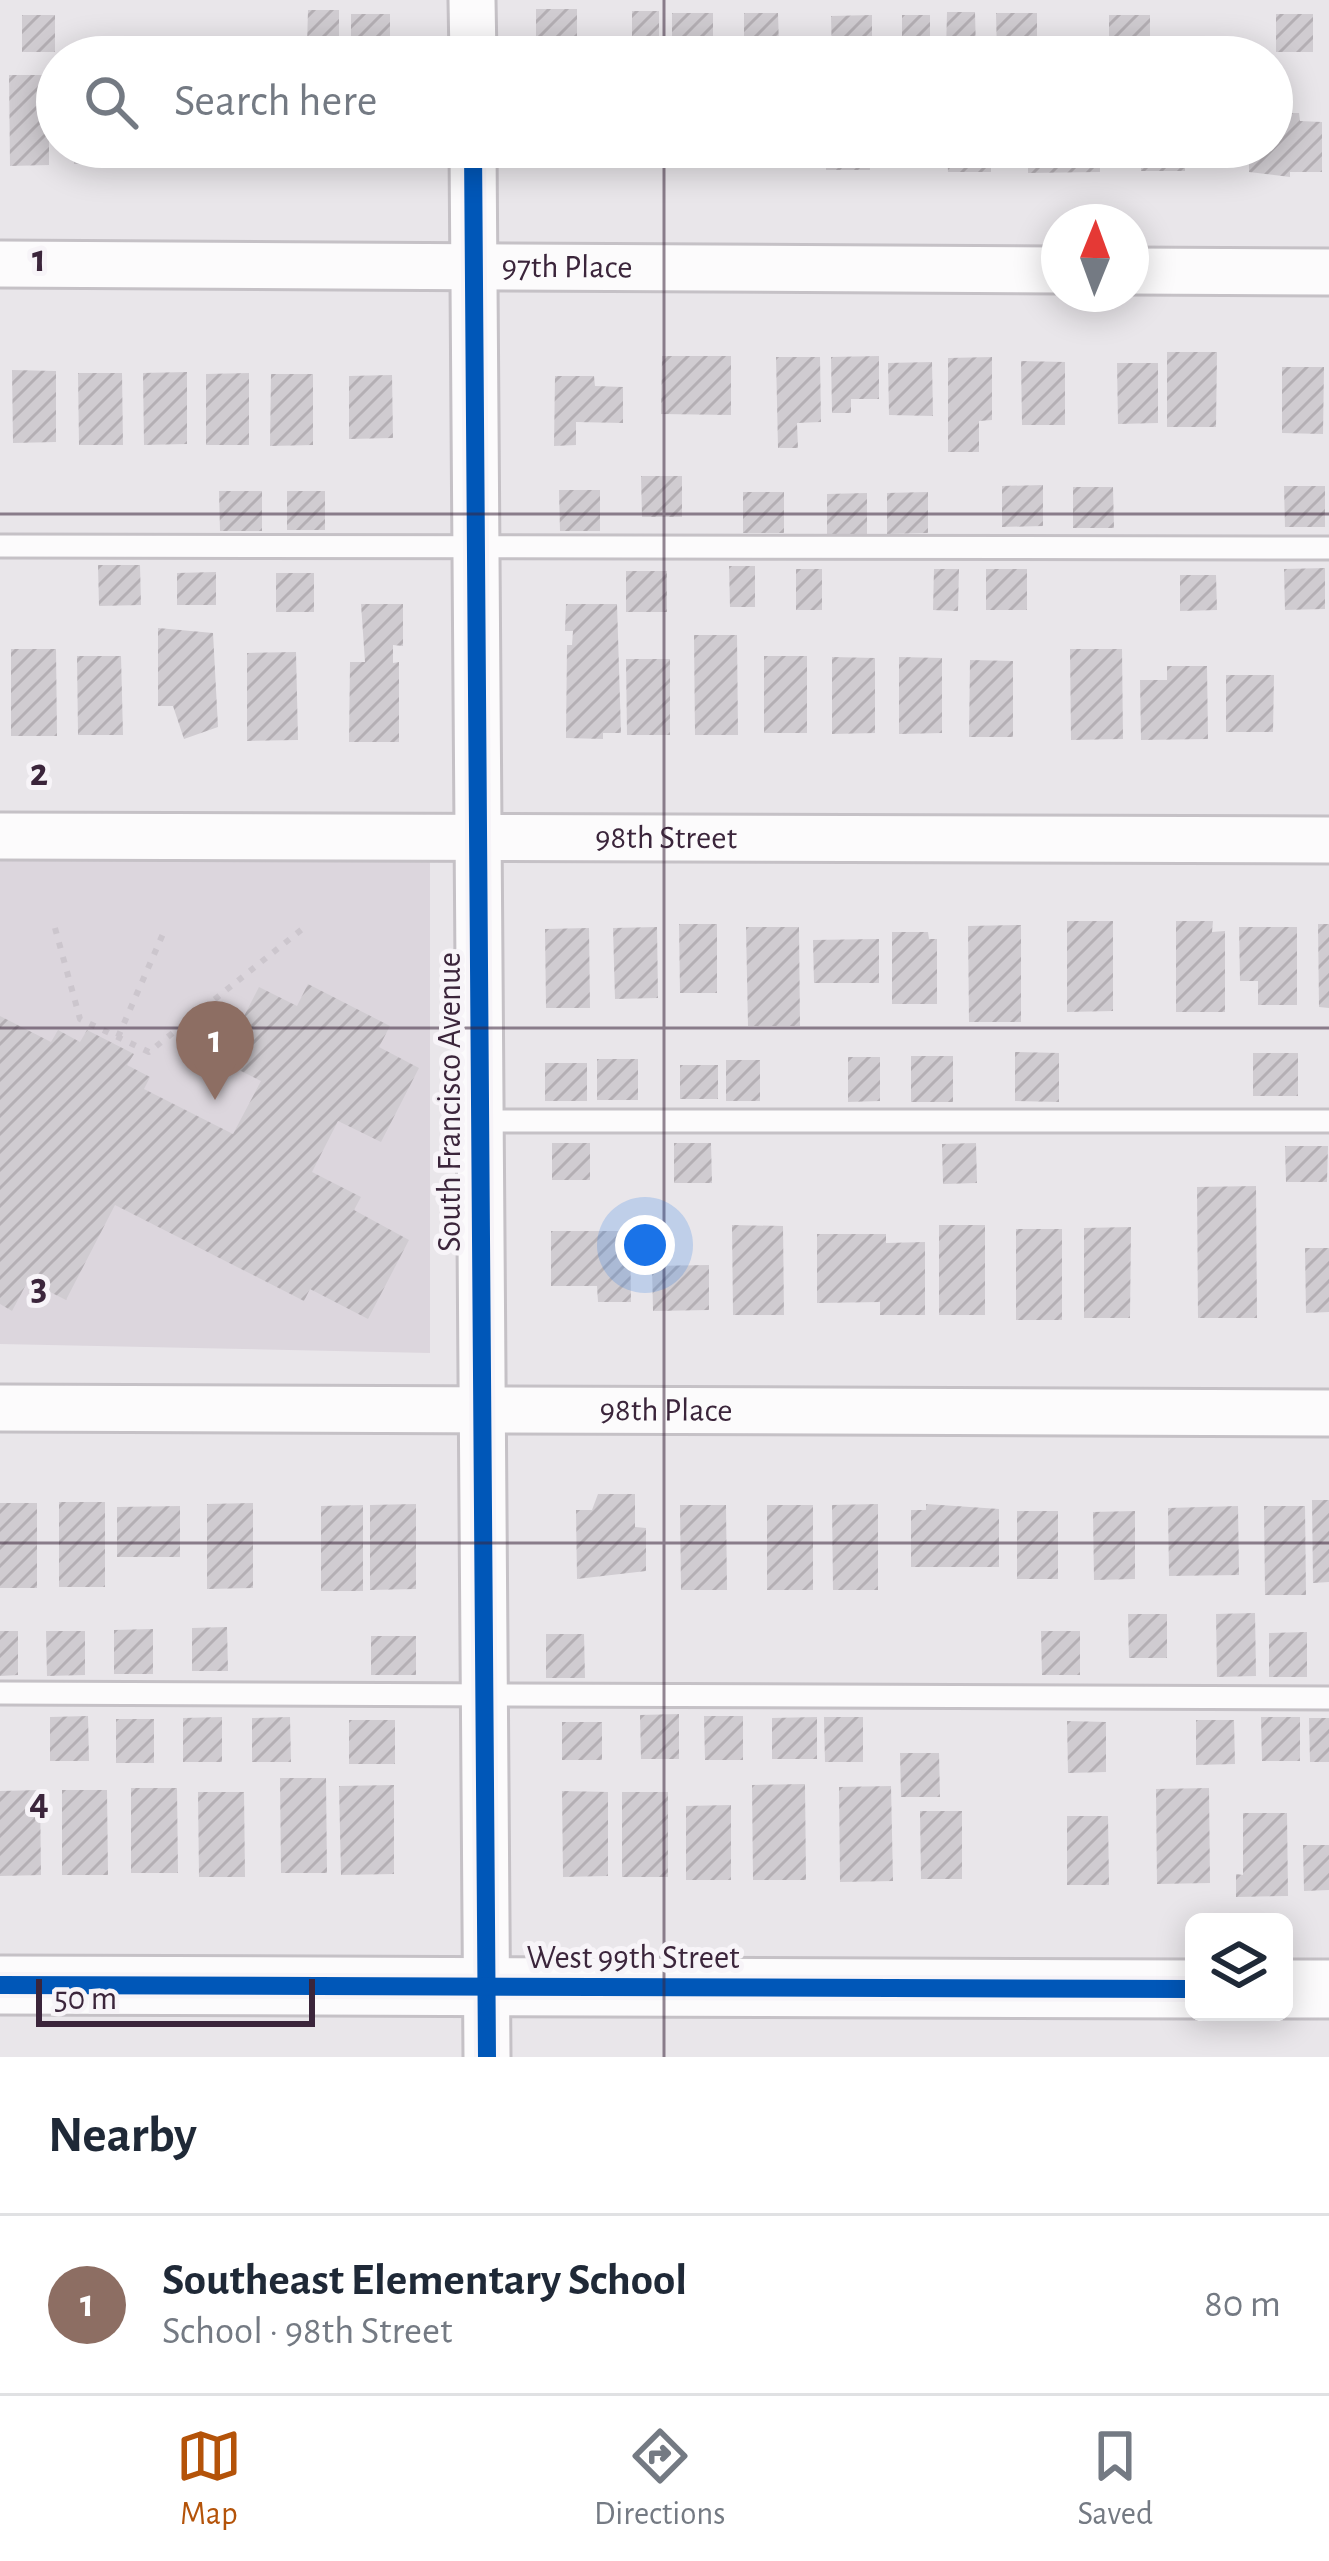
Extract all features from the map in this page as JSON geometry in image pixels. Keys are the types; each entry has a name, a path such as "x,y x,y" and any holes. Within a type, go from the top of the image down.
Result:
{"street":[{"path":"472,0 473,36"},
{"name":"South Francisco Avenue","path":"473,168 487,2057"},
{"name":"97th Place","path":"0,264 1041,270"},
{"path":"1149,271 1329,272"},
{"name":"98th Street","path":"0,836 1329,840"},
{"name":"98th Place","path":"0,1408 1329,1413"},
{"name":"West 99th Street","path":"0,1985 1185,1989"},
{"path":"1293,1989 1329,1989"}],"lane":[{"path":"0,546 1329,548"},
{"path":"480,1121 1329,1121"},
{"path":"0,1693 1329,1698"}],"path":[{"path":"55,928 80,1019 149,1052 306,926"},
{"path":"118,1037 166,927"}],"shaded area":[{"path":"0,855 430,856 430,1353 0,1344"}],"building":[{"path":"536,9 577,9 577,36 536,36"},
{"path":"308,10 339,10 339,36 307,36"},
{"path":"632,11 659,11 659,36 632,36"},
{"path":"947,12 975,12 976,36 946,36"},
{"path":"672,13 713,13 713,36 672,36"},
{"path":"744,13 778,13 779,36 744,36"},
{"path":"996,13 1037,13 1037,36 997,36"},
{"path":"351,14 390,14 390,36 351,36"},
{"path":"1276,14 1313,14 1313,52 1293,52 1293,36 1276,36"},
{"path":"22,15 55,15 55,36 36,36 36,52 22,52"},
{"path":"872,15 872,36 831,36 831,16"},
{"path":"902,15 930,15 930,36 902,36"},
{"path":"1109,15 1150,15 1150,36 1109,36"},
{"path":"9,75 36,75 36,165 10,166"},
{"path":"1293,113 1299,113 1300,121 1322,122 1322,172 1290,172 1290,177 1249,172 1249,168 1293,168"},
{"path":"948,168 991,168 991,172 948,172"},
{"path":"1028,168 1100,168 1100,172 1028,173"},
{"path":"1141,168 1185,168 1185,171"},
{"path":"1167,352 1217,352 1216,427 1167,427"},
{"path":"662,356 731,356 731,415 661,414"},
{"path":"879,356 879,399 851,399 851,413 832,413 831,357"},
{"path":"776,357 820,357 821,422 797,423 798,448 778,448"},
{"path":"992,357 992,420 979,421 979,452 948,452 948,358"},
{"path":"1021,361 1065,362 1065,425 1022,425"},
{"path":"932,362 933,416 889,415 888,363"},
{"path":"1117,363 1158,363 1158,423 1118,424"},
{"path":"1282,367 1324,367 1323,434 1282,433"},
{"path":"12,370 56,371 56,442 13,443"},
{"path":"187,372 187,444 144,445 143,373"},
{"path":"78,373 122,373 123,445 79,445"},
{"path":"249,373 249,445 206,445 206,374"},
{"path":"271,374 313,374 313,445 270,446"},
{"path":"392,375 393,438 349,439 349,376"},
{"path":"555,376 594,376 595,386 623,387 623,423 576,422 576,445 554,446"},
{"path":"641,476 682,476 682,517 642,517"},
{"path":"1043,485 1043,526 1002,527 1002,486"},
{"path":"1284,486 1325,486 1325,527 1285,527"},
{"path":"1073,487 1113,487 1114,528 1073,528"},
{"path":"559,490 600,490 600,531 560,531"},
{"path":"219,491 262,491 262,531 220,531"},
{"path":"287,491 325,491 325,530 287,530"},
{"path":"743,492 784,492 784,533 743,533"},
{"path":"928,492 928,533 887,534 887,493"},
{"path":"867,493 867,534 827,535 827,494"},
{"path":"98,565 140,565 141,605 99,606"},
{"path":"729,566 755,566 755,607 730,607"},
{"path":"1325,568 1325,609 1285,610 1284,569"},
{"path":"796,569 822,569 822,610 796,610"},
{"path":"934,569 959,569 958,611 933,610"},
{"path":"986,569 1027,569 1027,610 986,610"},
{"path":"626,571 667,571 667,612 626,612"},
{"path":"216,572 216,605 177,605 177,573"},
{"path":"276,573 314,573 314,612 276,612"},
{"path":"1180,575 1216,575 1217,610 1180,611"},
{"path":"361,604 403,604 403,646 393,645 393,663 399,662 399,742 349,742 350,662 365,662"},
{"path":"566,604 617,604 621,733 603,733 603,739 566,738 567,645 572,645 573,631 565,631"},
{"path":"158,628 213,633 218,727 184,739 173,706 158,706"},
{"path":"694,635 737,635 738,735 695,735"},
{"path":"11,649 56,649 57,736 11,736"},
{"path":"1070,649 1122,649 1123,739 1071,740"},
{"path":"296,652 298,740 247,741 247,653"},
{"path":"77,656 121,656 123,735 78,735"},
{"path":"764,656 807,656 807,733 764,733"},
{"path":"832,657 875,658 875,733 832,734"},
{"path":"899,657 942,658 942,733 899,734"},
{"path":"626,659 670,659 670,735 627,735"},
{"path":"970,660 1013,661 1013,737 969,737"},
{"path":"1167,666 1207,666 1208,739 1141,740 1140,680 1167,680"},
{"path":"1226,675 1274,675 1273,732 1226,732"},
{"path":"1067,921 1113,921 1113,1011 1067,1012"},
{"path":"1176,921 1213,921 1212,932 1225,931 1225,1012 1176,1012"},
{"path":"679,924 717,924 717,993 680,993"},
{"path":"1318,924 1329,924 1329,1008 1319,1007"},
{"path":"1021,925 1021,1022 969,1022 968,926"},
{"path":"657,927 658,998 615,999 613,928"},
{"path":"746,927 799,927 800,1026 748,1026"},
{"path":"1239,927 1297,927 1297,1005 1258,1005 1258,981 1240,981"},
{"path":"589,928 590,1008 546,1008 545,929"},
{"path":"892,932 928,932 929,939 937,939 937,1004 892,1004"},
{"path":"879,939 879,983 814,983 813,940"},
{"path":"308,984 390,1026 379,1047 419,1068 381,1142 338,1121 312,1172 361,1197 354,1210 409,1240 368,1319 310,1289 304,1301 115,1205 66,1300 28,1281 12,1311 0,1304 0,1016 51,1042 58,1030 80,1042 87,1030 134,1054 127,1065 150,1077 144,1089 233,1134 261,1081 221,1061 259,987 297,1006"},
{"path":"1015,1052 1059,1053 1059,1102 1015,1101"},
{"path":"1253,1053 1298,1053 1298,1096 1253,1096"},
{"path":"911,1056 953,1056 953,1102 911,1102"},
{"path":"848,1057 880,1057 880,1101 848,1102"},
{"path":"597,1059 638,1059 638,1100 597,1100"},
{"path":"726,1060 760,1060 760,1101 726,1101"},
{"path":"545,1063 587,1063 587,1101 545,1101"},
{"path":"680,1065 718,1065 718,1099 680,1099"},
{"path":"552,1143 590,1143 590,1180 552,1180"},
{"path":"674,1143 711,1143 712,1183 674,1183"},
{"path":"976,1143 977,1183 943,1184 942,1144"},
{"path":"1285,1146 1328,1146 1327,1182 1286,1182"},
{"path":"1256,1186 1257,1318 1198,1318 1197,1187"},
{"path":"732,1225 783,1226 784,1315 733,1315"},
{"path":"939,1225 985,1225 985,1315 939,1315"},
{"path":"1131,1227 1130,1318 1084,1318 1084,1228"},
{"path":"1016,1229 1062,1229 1062,1320 1016,1320"},
{"path":"551,1231 630,1231 631,1302 598,1302 597,1286 551,1286"},
{"path":"817,1234 886,1234 886,1243 925,1242 925,1315 880,1315 880,1302 817,1303"},
{"path":"1305,1248 1329,1248 1329,1312 1306,1313"},
{"path":"709,1265 709,1310 653,1311 652,1266"},
{"path":"598,1494 635,1494 635,1527 646,1528 646,1571 577,1579 576,1510 592,1510"},
{"path":"1312,1500 1329,1500 1329,1582 1313,1583"},
{"path":"59,1502 105,1502 105,1587 59,1587"},
{"path":"0,1503 37,1503 37,1588 0,1588"},
{"path":"253,1503 253,1588 207,1589 207,1504"},
{"path":"416,1504 416,1589 370,1590 370,1505"},
{"path":"878,1504 878,1590 833,1590 832,1505"},
{"path":"926,1504 999,1509 999,1567 911,1567 911,1510 926,1510"},
{"path":"363,1505 363,1591 321,1591 321,1506"},
{"path":"680,1505 726,1505 727,1590 681,1590"},
{"path":"767,1505 813,1505 813,1590 767,1590"},
{"path":"180,1506 180,1557 117,1557 117,1507"},
{"path":"1238,1506 1239,1575 1169,1576 1168,1508"},
{"path":"1264,1506 1305,1506 1306,1595 1265,1595"},
{"path":"1017,1511 1058,1511 1058,1579 1017,1579"},
{"path":"1135,1511 1135,1579 1094,1580 1093,1512"},
{"path":"1255,1613 1256,1676 1217,1677 1216,1614"},
{"path":"1128,1614 1167,1614 1167,1658 1129,1658"},
{"path":"227,1627 228,1671 192,1671 192,1628"},
{"path":"153,1629 153,1674 114,1674 114,1630"},
{"path":"0,1631 18,1631 18,1675 0,1676"},
{"path":"46,1631 85,1631 85,1675 47,1676"},
{"path":"1041,1631 1080,1631 1080,1675 1042,1675"},
{"path":"1307,1632 1307,1677 1269,1677 1269,1633"},
{"path":"546,1634 584,1634 585,1678 546,1678"},
{"path":"371,1636 416,1636 416,1675 371,1675"},
{"path":"679,1714 679,1759 641,1759 640,1715"},
{"path":"88,1716 89,1761 50,1761 50,1717"},
{"path":"704,1716 743,1716 743,1760 705,1760"},
{"path":"222,1717 222,1762 183,1762 183,1718"},
{"path":"290,1717 291,1762 252,1762 252,1718"},
{"path":"817,1717 817,1759 772,1759 772,1718"},
{"path":"824,1717 863,1717 863,1762 825,1762"},
{"path":"1261,1717 1300,1717 1300,1761 1262,1761"},
{"path":"1309,1718 1329,1718 1329,1762 1310,1762"},
{"path":"116,1719 154,1719 154,1763 116,1763"},
{"path":"349,1720 395,1720 395,1764 349,1764"},
{"path":"1196,1720 1234,1720 1235,1764 1196,1765"},
{"path":"1067,1721 1106,1722 1106,1772 1068,1773"},
{"path":"562,1722 602,1722 602,1760 562,1760"},
{"path":"900,1753 939,1753 940,1797 901,1797"},
{"path":"280,1778 326,1778 327,1873 281,1873"},
{"path":"805,1784 806,1880 753,1880 752,1785"},
{"path":"394,1785 394,1874 341,1875 339,1786"},
{"path":"891,1786 893,1881 840,1882 839,1787"},
{"path":"131,1788 177,1788 178,1873 131,1873"},
{"path":"1209,1788 1210,1883 1157,1884 1156,1789"},
{"path":"40,1790 41,1875 0,1876 0,1791"},
{"path":"62,1790 107,1790 108,1875 62,1875"},
{"path":"562,1791 608,1792 608,1876 563,1877"},
{"path":"198,1792 244,1792 245,1877 199,1877"},
{"path":"622,1792 668,1792 668,1877 622,1877"},
{"path":"731,1805 731,1880 686,1880 686,1806"},
{"path":"920,1811 962,1811 962,1879 921,1879"},
{"path":"1243,1813 1287,1813 1288,1896 1236,1897 1236,1874 1243,1875"},
{"path":"1067,1816 1108,1816 1109,1885 1067,1885"},
{"path":"1303,1845 1329,1845 1329,1890 1304,1891"}],"cycle path":[{"path":"473,168 487,2057"},
{"path":"0,1985 1185,1989"}],"place":[{"name":"Southeast Elementary School","path":"215,1100"}]}
